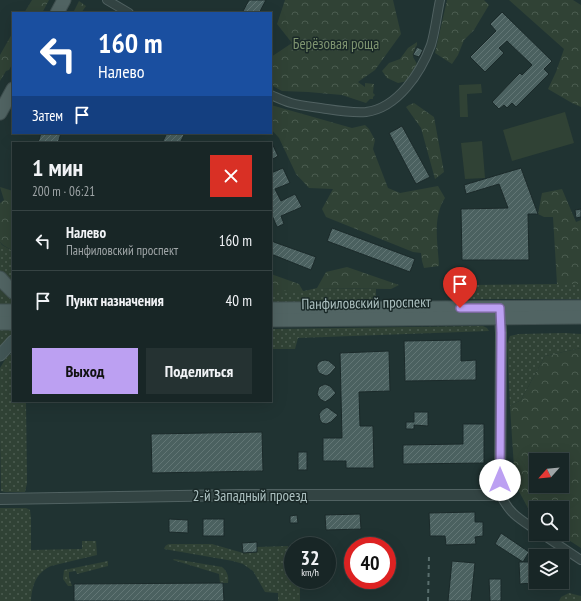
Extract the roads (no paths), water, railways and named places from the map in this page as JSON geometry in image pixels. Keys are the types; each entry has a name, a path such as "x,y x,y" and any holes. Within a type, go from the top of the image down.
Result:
{"main road":[{"path":"58,12 64,0"},
{"path":"0,113 12,91"},
{"path":"0,278 12,291"},
{"name":"Панфиловский проспект","path":"272,320 500,312 581,307"},
{"name":"Панфиловский проспект","path":"272,309 500,312 581,317"},
{"path":"0,311 12,311"},
{"path":"0,323 12,323"},
{"path":"0,355 12,342"}],"street":[{"path":"107,0 127,12"},
{"path":"272,95 292,104 354,112 367,112 386,106 406,88 415,77 424,61 431,43 440,0"},
{"path":"500,312 500,494 509,510 529,525"},
{"name":"2-й Западный проезд","path":"0,499 238,495 500,494"},
{"path":"552,541 581,560"}],"railway":[{"path":"428,601 429,556"}],"park label":[{"name":"Берёзовая роща","path":"336,44"}]}
